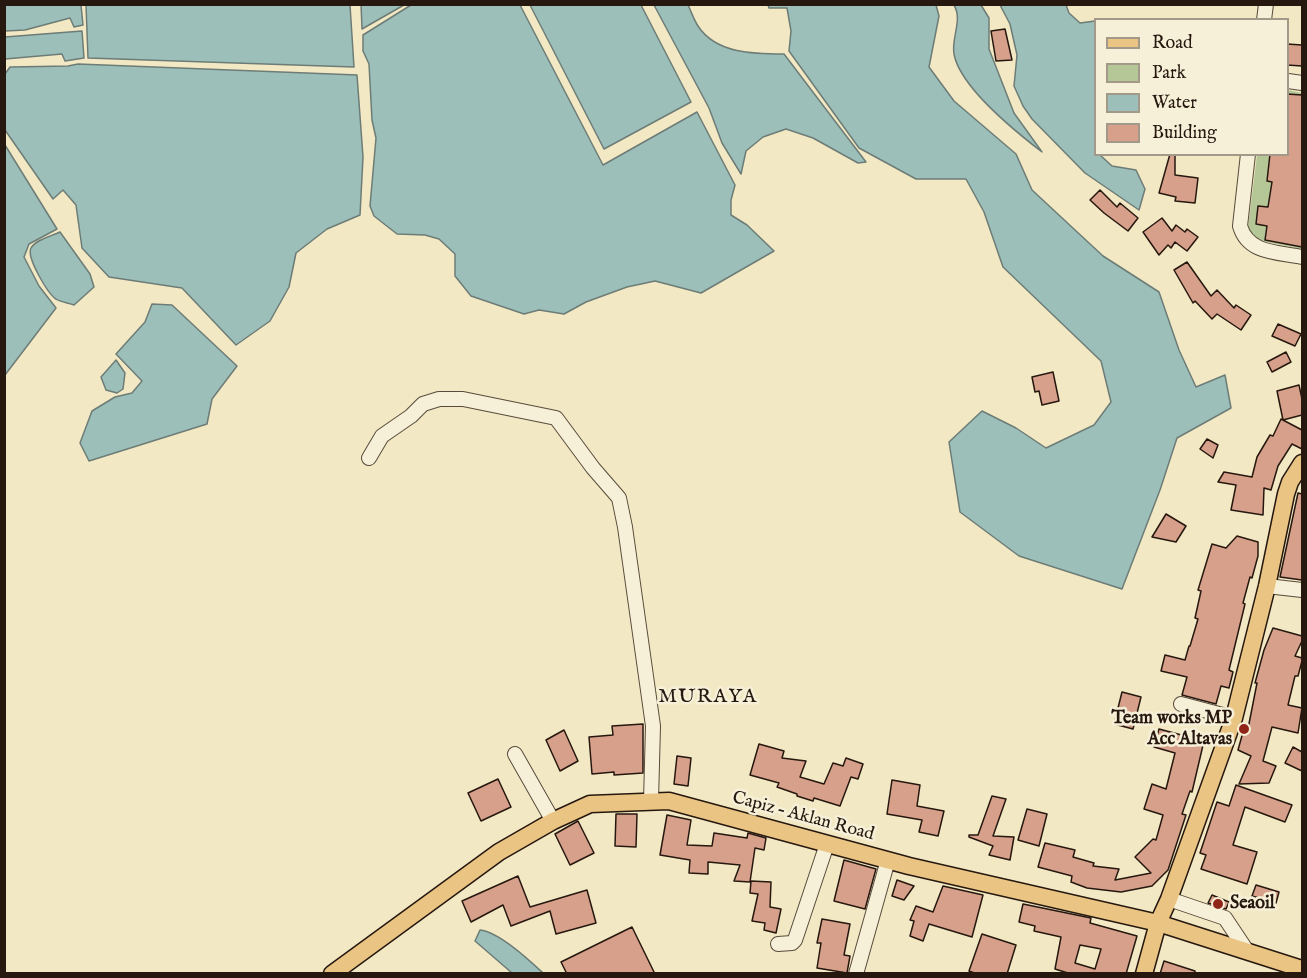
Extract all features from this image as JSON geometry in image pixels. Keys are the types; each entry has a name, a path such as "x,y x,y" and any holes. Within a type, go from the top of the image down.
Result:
{"main road":[{"path":"1144,974 1158,922 1169,899 1234,718 1267,586 1286,494 1290,482 1302,463"},
{"name":"Capiz – Aklan Road","path":"332,974 499,852 553,821 590,804 651,801 669,801 888,860 1158,922 1302,969"}],"street":[{"path":"1248,156 1240,226 1243,235 1257,248 1302,257"},
{"path":"369,458 382,436 411,416 423,404 439,399 463,399 556,418 593,468 619,498 653,726 651,801"},
{"path":"1267,586 1302,590"},
{"path":"1181,704 1234,718"},
{"path":"515,754 553,821"},
{"path":"778,944 792,943 795,940 827,844"},
{"path":"856,974 888,860"},
{"path":"1169,899 1225,918 1247,951"}],"green space":[{"path":"1289,90 1302,93 1302,249 1256,240 1252,238 1248,228 1257,156 1289,156"}],"water":[{"path":"5,4 81,5 83,25 74,27 70,18 25,30 5,31"},
{"path":"361,4 404,4 404,5 362,29"},
{"path":"86,5 350,5 354,67 88,58"},
{"path":"411,5 520,5 603,165 697,112 735,185 731,200 731,215 747,225 774,251 701,293 655,281 627,287 586,302 564,314 539,310 524,314 471,296 455,276 455,254 439,239 425,235 397,234 374,216 370,206 376,138 372,120 369,64 363,51 363,35"},
{"path":"530,5 641,5 691,102 604,149"},
{"path":"654,5 688,5 697,24 706,35 725,47 749,53 784,54 866,162 858,163 813,138 786,129 763,137 746,151 741,174 722,143 709,108"},
{"path":"768,5 936,5 939,16 929,67 954,101 1016,154 1032,190 1103,256 1159,292 1179,350 1196,387 1225,375 1231,408 1177,438 1160,490 1122,589 1019,556 960,512 949,442 982,411 1016,428 1046,448 1094,425 1111,402 1101,361 1003,267 984,212 966,179 916,179 859,148 789,51 791,31 787,8 769,8"},
{"path":"954,5 981,5 989,18 989,49 1014,113 1042,152 990,108 958,67 954,54 957,17"},
{"path":"1000,5 1066,5 1069,13 1080,23 1094,21 1094,156 1101,156 1112,166 1136,170 1145,189 1139,210 1085,173 1032,119 1014,86 1017,55 1010,24"},
{"path":"82,31 84,58 65,61 62,54 5,59 5,37"},
{"path":"78,64 357,75 363,157 360,215 327,229 296,253 289,287 270,321 236,345 182,288 109,277 82,248 76,205 63,190 53,199 5,130 5,74 10,67"},
{"path":"5,145 57,229 29,244 24,257 39,286 56,308 5,375"},
{"path":"60,232 90,274 94,287 74,305 52,296 43,283 30,253 33,245"},
{"path":"152,304 172,305 237,366 212,399 207,424 89,461 80,443 92,411 115,397 132,393 142,381 116,354 145,322"},
{"path":"116,360 125,373 123,389 117,393 106,390 101,377"},
{"path":"480,930 505,941 543,973 512,973 475,941"}],"building":[{"path":"1005,29 1012,60 996,61 991,31"},
{"path":"1289,44 1302,45 1302,66 1289,65"},
{"path":"1289,94 1302,95 1302,247 1265,240 1267,226 1256,224 1258,206 1268,207 1272,182 1267,181 1270,156 1289,156"},
{"path":"1169,156 1175,156 1175,175 1198,178 1195,203 1175,201 1176,197 1159,193"},
{"path":"1100,190 1117,207 1120,203 1138,218 1128,231 1090,200"},
{"path":"1162,218 1172,231 1176,225 1185,232 1187,229 1198,237 1187,251 1175,242 1171,248 1168,245 1159,255 1143,232"},
{"path":"1187,262 1211,296 1217,290 1234,308 1236,305 1251,315 1241,330 1217,314 1212,319 1195,301 1193,303 1174,270"},
{"path":"1278,324 1301,334 1295,346 1272,336"},
{"path":"1286,352 1291,362 1272,372 1267,362"},
{"path":"1053,372 1059,401 1042,405 1039,391 1035,392 1032,377"},
{"path":"1299,385 1302,415 1283,420 1277,391"},
{"path":"1281,419 1302,430 1302,449 1292,444 1278,466 1271,490 1264,488 1263,515 1231,510 1236,485 1218,482 1224,472 1252,477 1257,457 1270,435 1273,436"},
{"path":"1207,439 1218,445 1213,458 1200,449"},
{"path":"1298,493 1302,494 1302,580 1280,577"},
{"path":"1166,514 1186,526 1176,542 1152,537"},
{"path":"1237,536 1258,542 1258,556 1243,603 1245,604 1229,670 1233,672 1229,688 1221,686 1216,704 1182,695 1187,677 1161,671 1165,655 1185,660 1198,619 1195,618 1201,591 1198,590 1212,544 1226,548"},
{"path":"1273,628 1302,636 1295,656 1302,658 1302,661 1298,676 1295,676 1288,705 1302,708 1298,733 1272,727 1263,761 1276,766 1269,783 1239,784 1251,756 1238,750 1243,732 1247,734 1257,683 1255,683"},
{"path":"1122,692 1141,697 1133,729 1114,724"},
{"path":"643,724 643,773 592,774 589,737 613,735 612,726"},
{"path":"1159,729 1204,741 1192,792 1190,791 1182,814 1186,815 1168,870 1152,886 1121,892 1087,888 1071,882 1072,876 1038,867 1045,843 1075,850 1073,857 1094,863 1093,866 1119,869 1115,880 1151,873 1135,857 1153,839 1156,840 1163,815 1144,809 1152,784 1166,789 1175,753 1154,747"},
{"path":"564,730 578,761 560,771 546,740"},
{"path":"759,744 784,751 782,758 806,761 800,777 824,784 833,763 843,766 846,758 863,764 858,779 851,777 840,806 814,798 813,801 777,787 779,783 750,775"},
{"path":"1293,747 1302,752 1302,771 1285,763"},
{"path":"677,756 691,758 688,786 674,784"},
{"path":"498,779 511,807 481,821 468,793"},
{"path":"892,780 920,785 917,806 944,811 938,836 919,832 922,820 887,814"},
{"path":"1236,785 1292,805 1285,822 1245,807 1233,845 1257,852 1247,884 1201,869 1206,855 1200,853 1217,802 1229,806"},
{"path":"992,796 1006,799 993,836 1014,837 1010,860 989,855 993,846 969,837 969,835 978,835"},
{"path":"1027,809 1047,814 1039,846 1018,840"},
{"path":"616,814 637,814 636,847 615,846"},
{"path":"667,815 691,820 687,845 712,846 714,833 747,838 748,833 766,838 764,850 755,848 750,882 734,881 740,865 708,862 708,874 689,873 690,860 660,855"},
{"path":"578,821 594,853 570,865 555,834"},
{"path":"844,860 876,869 865,909 834,901"},
{"path":"518,876 530,907 587,890 596,923 556,934 550,911 511,926 503,905 471,922 462,901"},
{"path":"897,880 914,886 904,900 892,896"},
{"path":"751,881 771,882 770,907 781,909 776,933 764,930 765,923 752,921 758,894 750,893"},
{"path":"1256,885 1279,892 1276,903 1252,896"},
{"path":"943,886 983,895 972,937 929,924 923,941 910,936 914,921 910,920 916,906 933,912"},
{"name":"Seaoil","path":"1212,895 1229,902 1226,909 1208,903"},
{"path":"1023,904 1091,918 1090,923 1137,936 1126,974 1071,974 1055,969 1061,937 1034,931 1035,926 1019,922","holes":["1080,945 1101,949 1095,969 1075,963"]},
{"path":"822,919 850,924 844,955 850,956 847,973 817,968 821,943 817,943"},
{"path":"632,927 655,974 567,974 561,962"},
{"path":"982,934 1016,945 1007,974 977,974 969,971"},
{"path":"1164,961 1195,971 1195,974 1160,974"}],"place":[{"name":"Team works MP Acc Altavas","path":"1244,729"},
{"name":"Seaoil","path":"1218,904"}],"district":[{"name":"MURAYA","path":"708,698"}]}
